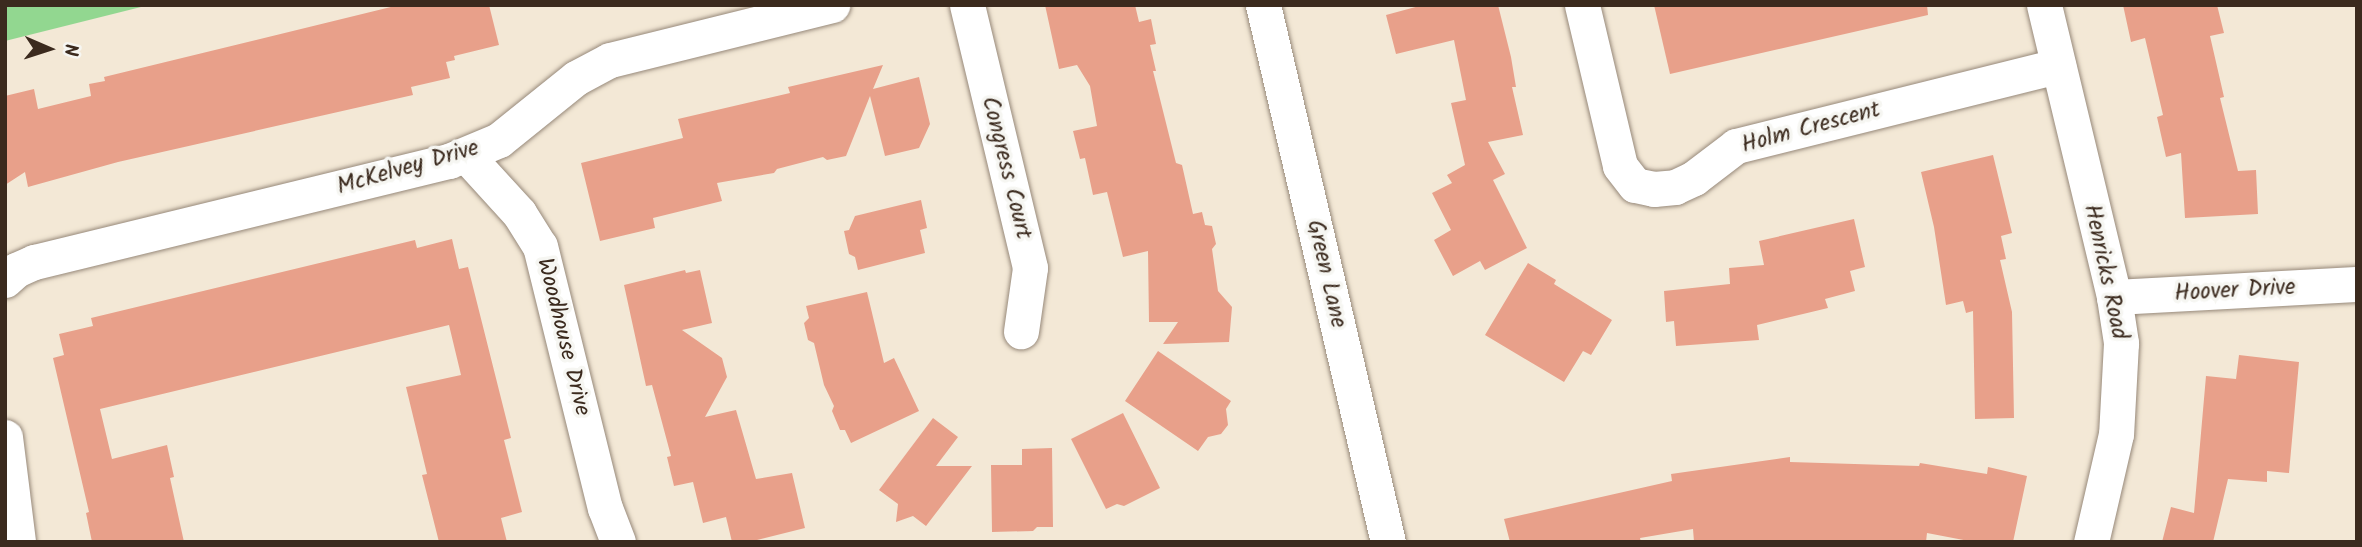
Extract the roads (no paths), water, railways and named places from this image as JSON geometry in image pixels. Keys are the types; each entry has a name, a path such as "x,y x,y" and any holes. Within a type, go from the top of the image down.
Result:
{"street":[{"name":"McKelvey Drive","path":"5,279 16,270 34,262 432,166 466,155 499,140 576,78 610,60 832,5"},
{"name":"Congress Court","path":"967,5 1030,268 1020,331"},
{"name":"Green Lane","path":"1263,5 1388,542"},
{"name":"Holm Crescent","path":"1582,5 1620,166 1636,185 1654,189 1675,187 1694,178 1736,146 2058,66"},
{"name":"Henricks Road","path":"2043,5 2114,297 2121,343 2121,391 2116,434 2091,542"},
{"name":"Woodhouse Drive","path":"466,155 519,213 540,246 605,509 618,542"},
{"name":"Hoover Drive","path":"2114,297 2357,284"},
{"path":"5,437 18,542"}]}
